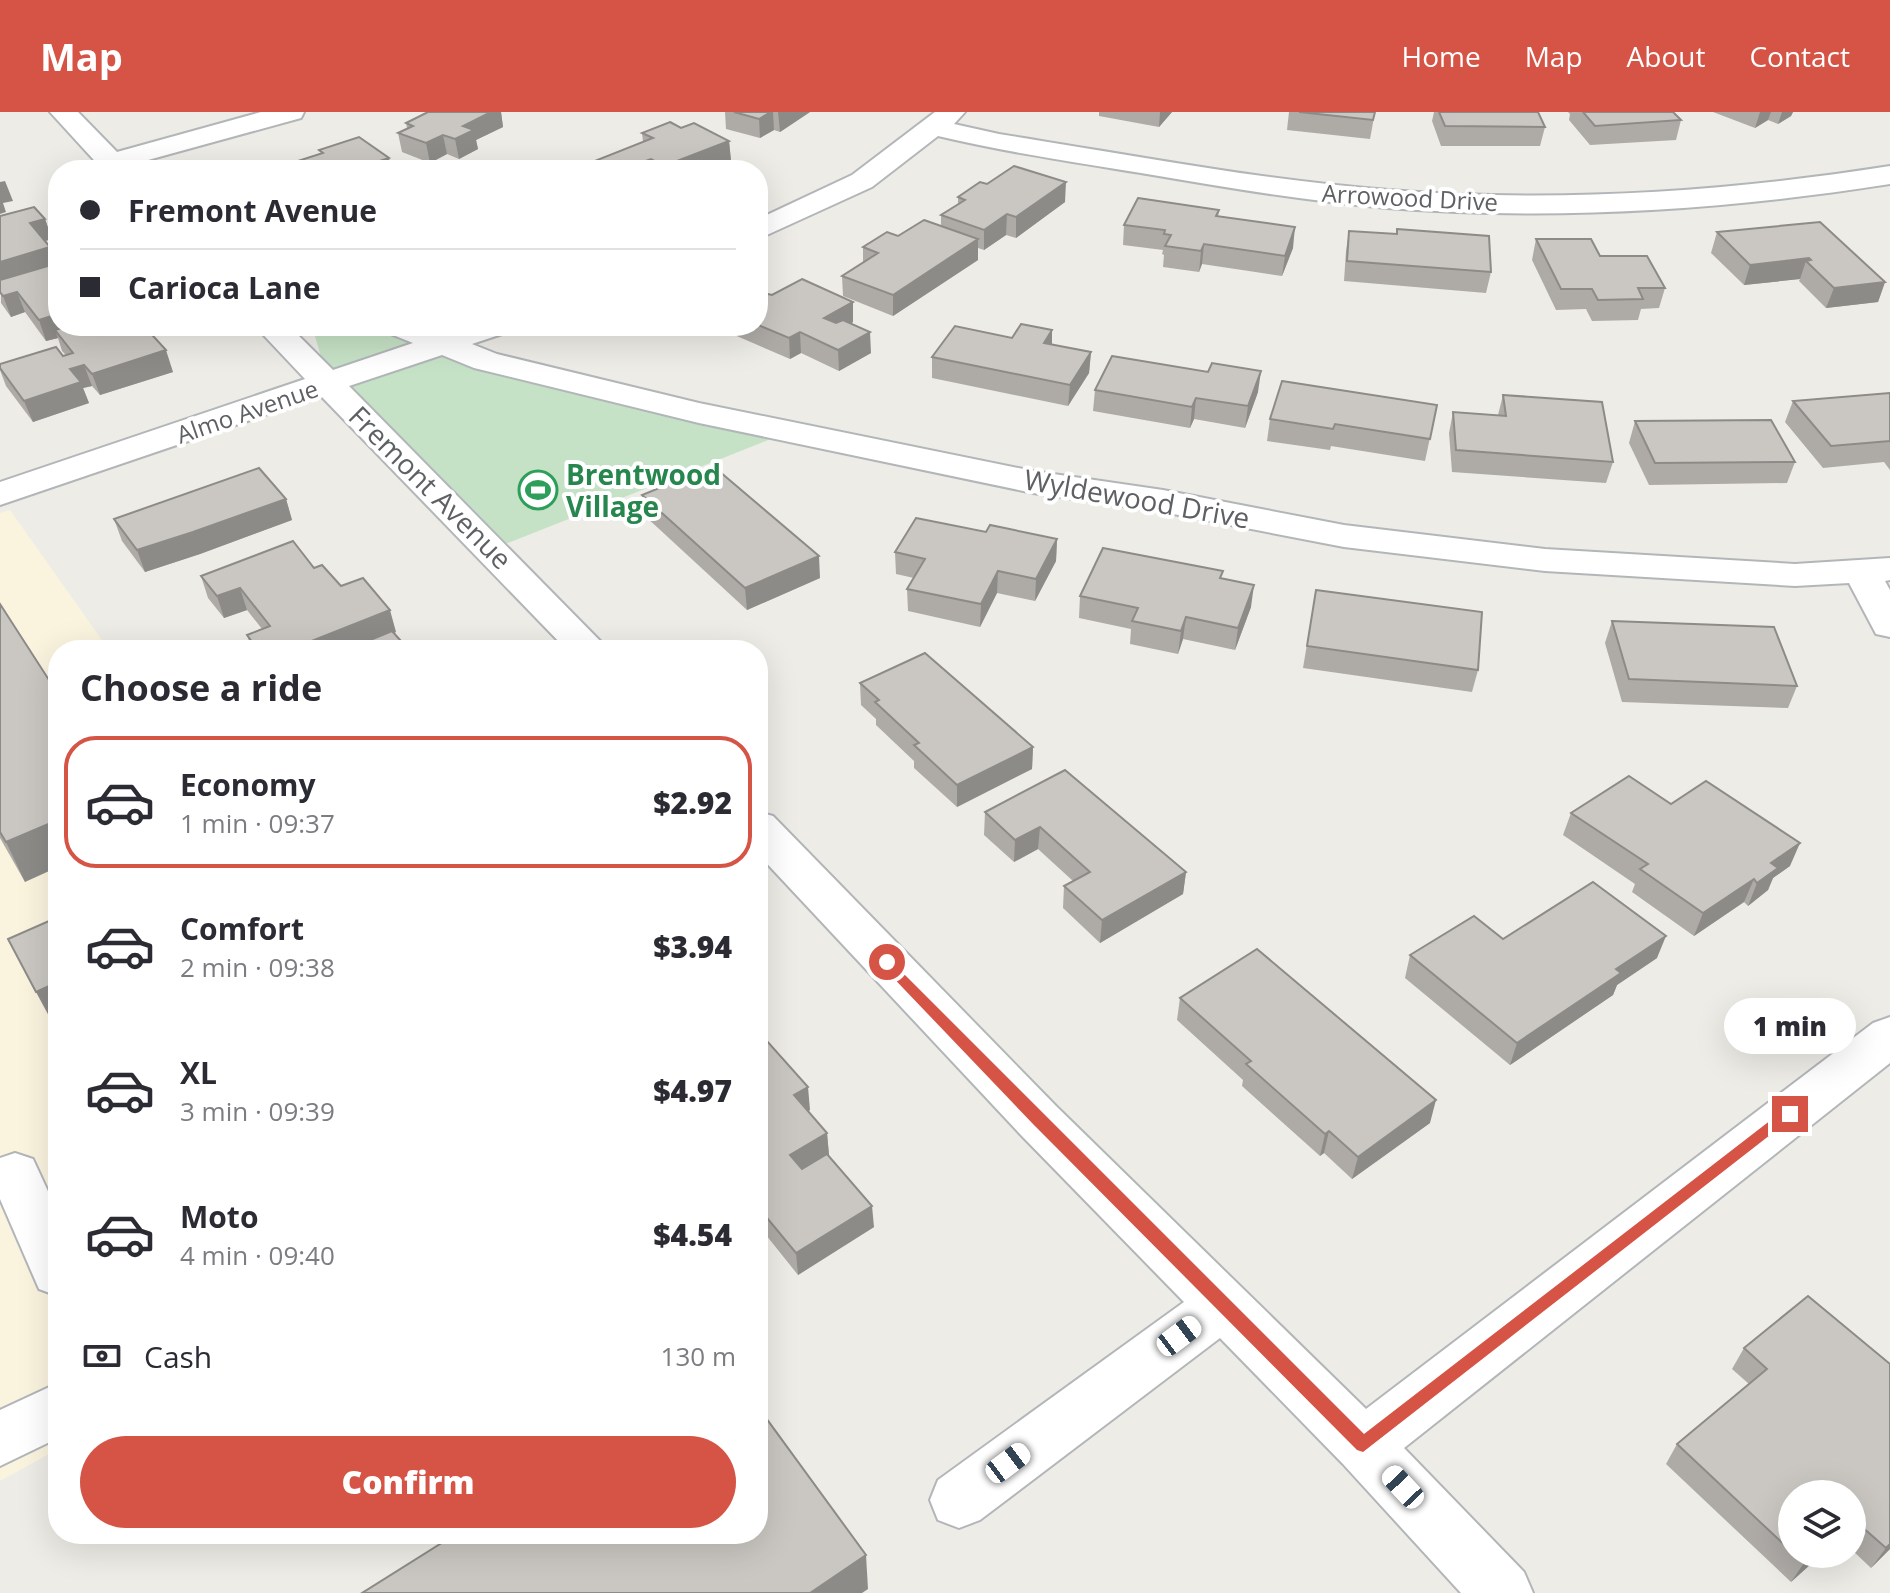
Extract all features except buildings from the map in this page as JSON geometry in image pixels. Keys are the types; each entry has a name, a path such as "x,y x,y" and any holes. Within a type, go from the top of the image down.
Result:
{"street":[{"path":"63,112 109,160"},
{"path":"135,160 291,112"},
{"path":"768,225 862,181 942,120"},
{"name":"Arrowood Drive","path":"942,120 999,142 1283,188 1389,199 1477,203 1612,202 1795,190 1890,175"},
{"path":"1848,183 1879,204"},
{"name":"Fremont Avenue","path":"281,336 579,640"},
{"name":"Wyldewood Drive","path":"421,336 486,361 699,413 1033,482 1163,501 1344,536 1545,560 1795,575 1876,570"},
{"name":"Almo Avenue","path":"0,494 466,336"},
{"path":"1876,570 1890,625"},
{"path":"768,837 1038,1120 1363,1445 1502,1593"},
{"path":"1363,1445 1890,1036"},
{"path":"15,1174 48,1250"},
{"path":"959,1500 1223,1304"},
{"path":"0,1439 48,1414"}],"shaded area":[{"path":"10,510 102,640 48,640 48,1455 0,1481 0,513"}],"green space":[{"name":"Brentwood Village","path":"315,336 413,336 791,431 493,549 329,384"}],"place":[{"name":"Brentwood Village","path":"538,490"}],"route":[{"path":"887,962 1038,1120 1363,1445 1790,1114"}]}
